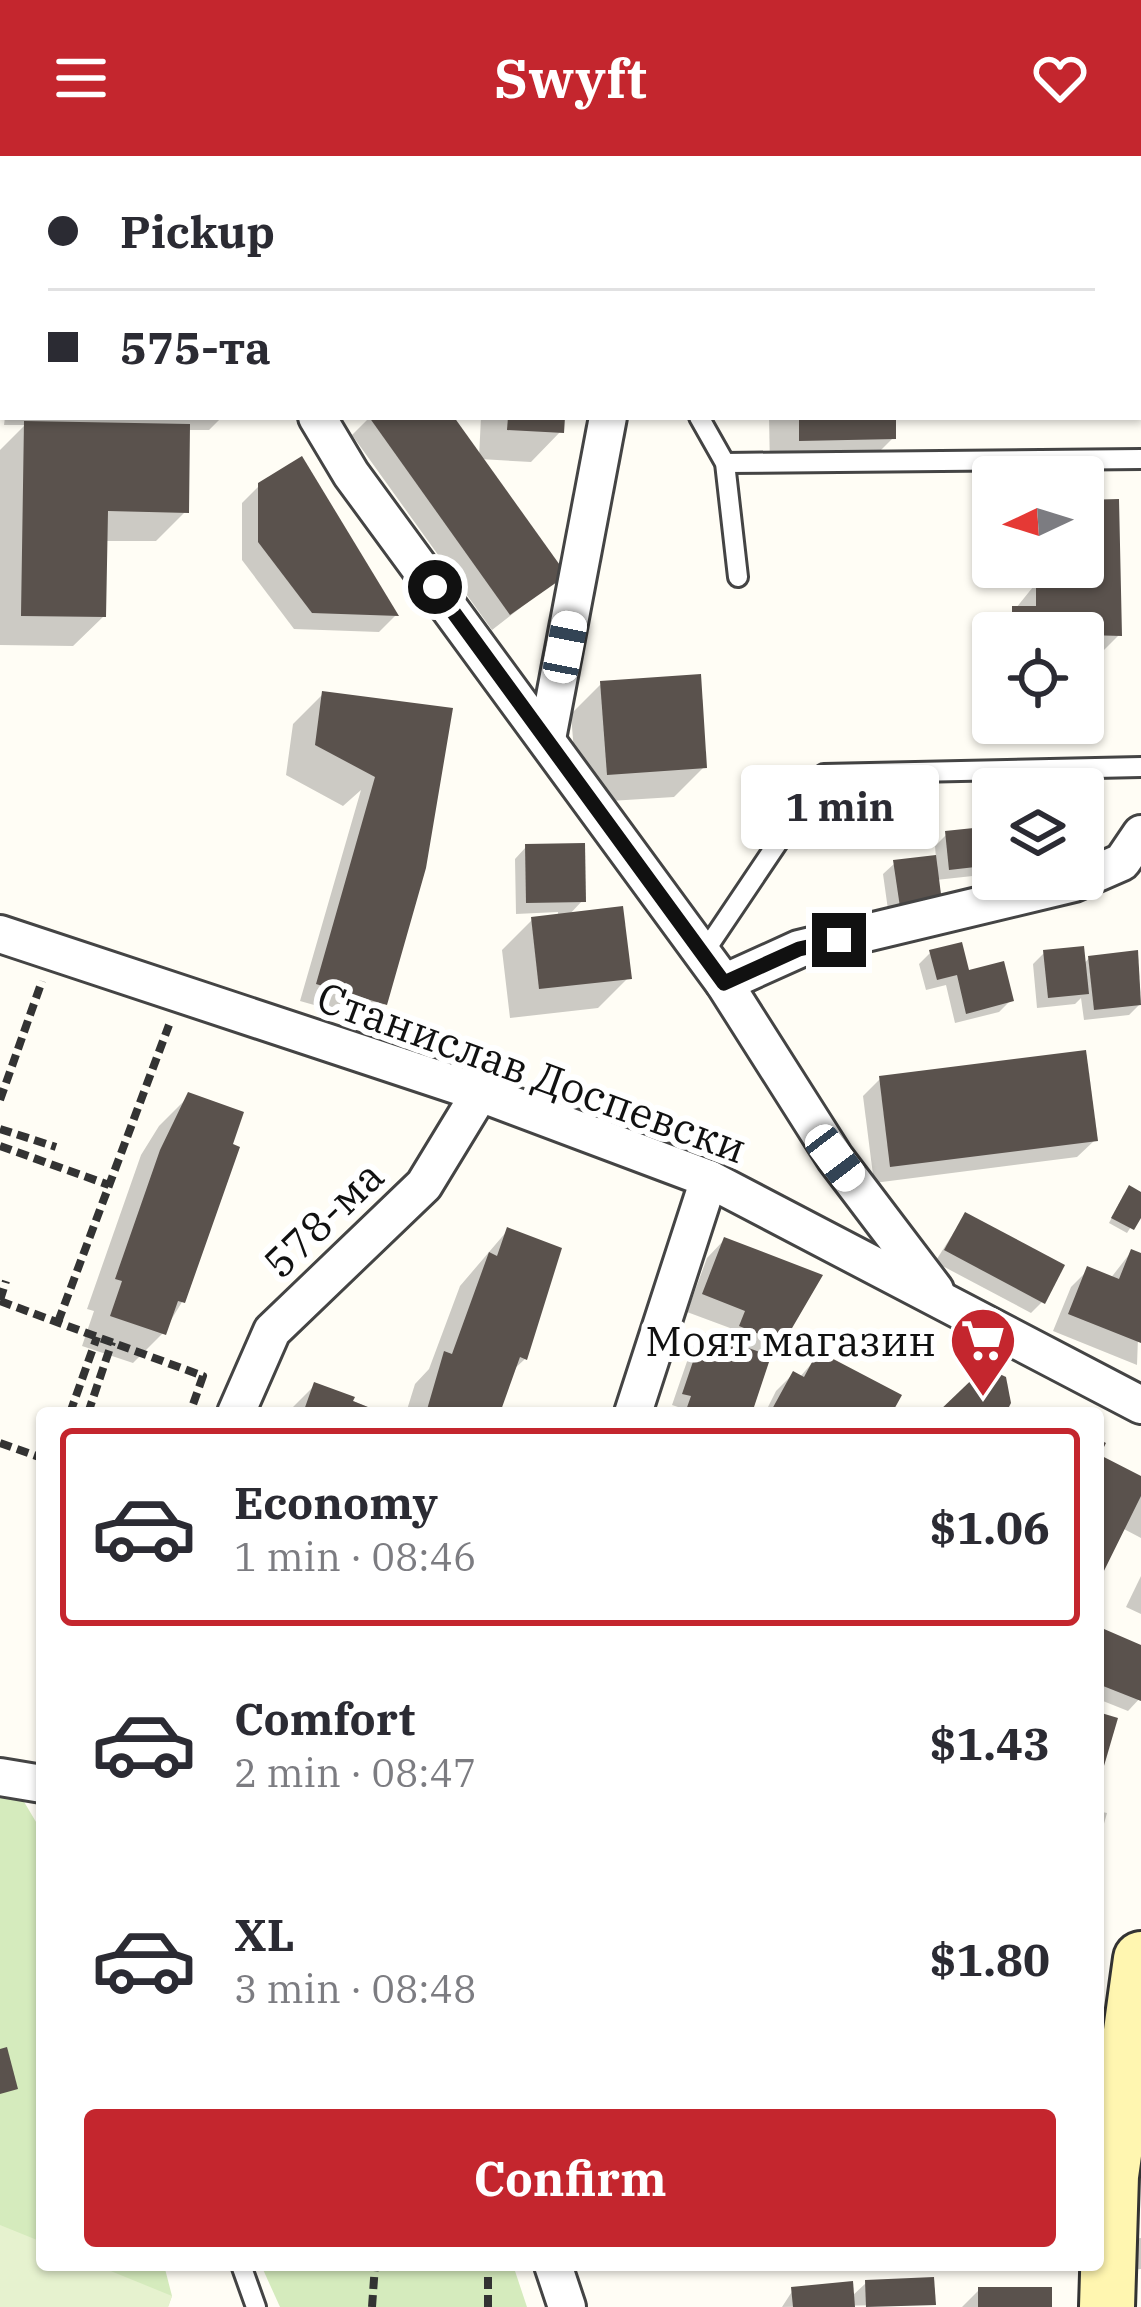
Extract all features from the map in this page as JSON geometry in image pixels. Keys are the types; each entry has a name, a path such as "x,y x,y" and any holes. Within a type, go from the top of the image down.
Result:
{"street":[{"path":"318,420 351,474 714,969 835,1158 943,1301"},
{"path":"547,739 607,420"},
{"path":"714,969 1074,884 1122,862 1141,834"},
{"name":"Станислав Доспевски","path":"0,934 480,1093 709,1179 1141,1405"},
{"name":"578-ма","path":"239,1407 272,1331 424,1185 480,1093"},
{"path":"636,1407 709,1179"},
{"path":"0,1777 36,1783"},
{"path":"1107,2307 1111,2176 1141,1959"},
{"path":"555,2271 567,2307"}],"lane":[{"path":"701,420 725,463 738,577"},
{"path":"725,463 1141,459"},
{"path":"714,969 824,774 1141,767"},
{"path":"243,2271 256,2307"}],"path":[{"path":"0,1100 53,952"},
{"path":"58,1322 180,994"},
{"path":"0,1065 6,1084"},
{"path":"0,1129 56,1147"},
{"path":"0,1146 109,1185"},
{"path":"6,1281 0,1300 203,1376 192,1407"},
{"path":"72,1407 97,1336"},
{"path":"90,1407 112,1342"},
{"path":"0,1443 36,1456"},
{"path":"372,2307 375,2271"},
{"path":"488,2271 488,2307"}],"green space":[{"path":"0,1791 20,1795 36,1822 36,2271 166,2271 172,2296 168,2307 0,2307"},
{"path":"0,2225 36,2240 36,2271 111,2271 172,2296 168,2307 0,2307"},
{"path":"264,2271 515,2271 527,2307 280,2307"}],"building":[{"path":"371,420 456,420 567,575 510,615"},
{"path":"508,420 565,420 564,433 507,430"},
{"path":"799,420 896,420 896,439 799,441"},
{"path":"24,421 190,424 189,513 108,511 106,617 21,616"},
{"path":"302,456 399,616 312,613 258,542 258,483"},
{"path":"1104,499 1119,499 1122,636 1104,636 1104,612 1012,612 1012,606 1036,606 1036,588 1104,588"},
{"path":"701,674 707,768 607,775 600,681"},
{"path":"322,691 453,708 426,868 387,1005 316,984 375,777 315,745"},
{"path":"972,828 972,867 949,870 945,831"},
{"path":"585,843 586,902 526,903 525,844"},
{"path":"936,855 942,902 900,907 893,860"},
{"path":"623,906 632,979 539,989 531,917"},
{"path":"962,942 969,970 1004,961 1014,1001 966,1014 957,975 937,980 929,950"},
{"path":"1084,946 1089,994 1048,998 1043,950"},
{"path":"1138,950 1141,1005 1094,1010 1088,956"},
{"path":"1086,1050 1098,1141 890,1167 879,1076"},
{"path":"188,1092 244,1112 233,1144 240,1147 185,1303 178,1301 166,1335 110,1316 122,1281 115,1279 160,1150"},
{"path":"1129,1185 1141,1192 1141,1218 1134,1230 1111,1218"},
{"path":"965,1212 1065,1265 1045,1304 944,1250"},
{"path":"507,1227 562,1248 527,1360 520,1357 502,1407 428,1407 444,1351 452,1354 489,1252 497,1256"},
{"path":"724,1237 823,1275 788,1335 769,1338 739,1326 745,1311 702,1294"},
{"path":"1131,1249 1141,1253 1141,1343 1068,1314 1087,1266 1119,1279"},
{"path":"703,1332 771,1356 754,1407 687,1407 691,1396 682,1394"},
{"path":"818,1351 902,1395 895,1407 773,1407 793,1371 804,1377"},
{"path":"985,1367 1006,1377 1009,1407 943,1407"},
{"path":"314,1382 355,1397 353,1401 368,1407 305,1407"},
{"path":"1104,1457 1141,1476 1141,1496 1104,1571"},
{"path":"1104,1629 1141,1645 1141,1701 1104,1686"},
{"path":"1104,1714 1118,1718 1104,1766"},
{"path":"7,2047 18,2089 0,2094 0,2049"},
{"path":"934,2277 936,2305 866,2307 865,2280"},
{"path":"853,2281 855,2307 793,2307 791,2287"},
{"path":"978,2287 1052,2287 1052,2307 978,2307"}],"place":[{"name":"Моят магазин","path":"983,1399"}],"route":[{"path":"435,587 724,983 799,949 839,940"}]}
